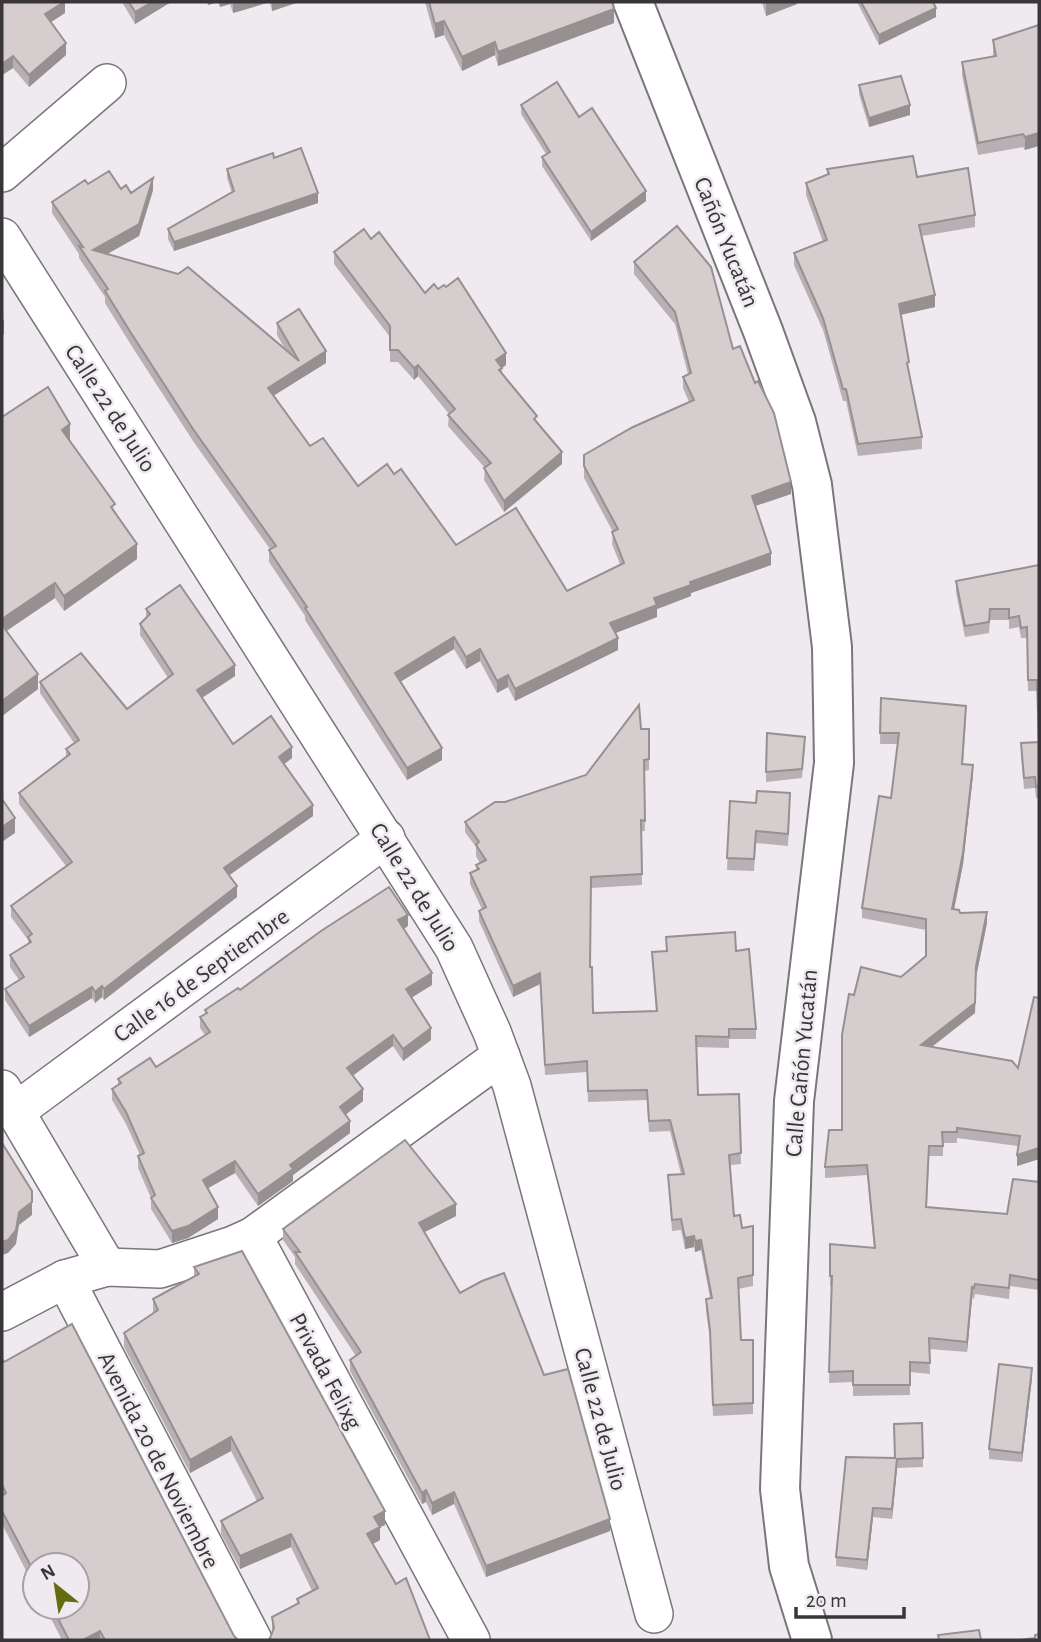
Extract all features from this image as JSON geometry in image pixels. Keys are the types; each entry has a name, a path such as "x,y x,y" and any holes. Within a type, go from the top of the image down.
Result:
{"street":[{"name":"Cañón Yucatán","path":"633,2 763,331 796,422 812,485"},
{"path":"2,173 107,83"},
{"name":"Calle 22 de Julio","path":"2,237 454,947 512,1086 654,1614"},
{"name":"Calle Cañón Yucatán","path":"812,485 832,647 834,763 794,1101 780,1489 789,1566 812,1640"},
{"name":"Calle 16 de Septiembre","path":"9,1100 386,838"},
{"path":"2,1312 65,1279 107,1267 160,1269 253,1236 501,1056"},
{"path":"9,1100 107,1267"},
{"name":"Privada Felixg","path":"253,1236 471,1640"},
{"name":"Avenida 20 de Noviembre","path":"65,1279 253,1640"}],"building":[{"path":"2,2 64,2 45,14 66,43 29,75 13,56 2,64"},
{"path":"129,2 152,2 135,12"},
{"path":"429,2 612,2 614,9 498,52 495,42 462,57 444,21 435,24"},
{"path":"861,2 933,2 936,8 879,35"},
{"path":"1039,25 1039,133 978,143 962,62 996,56 993,40"},
{"path":"901,76 910,105 869,118 859,85"},
{"path":"557,82 579,117 592,108 646,191 591,232 542,157 550,152 521,105"},
{"path":"301,148 318,193 174,242 168,229 234,191 227,169 273,153 274,158"},
{"path":"913,156 917,177 968,168 975,215 919,225 935,295 899,304 909,362 907,363 922,437 858,444 846,389 843,389 823,318 794,253 827,240 806,183 829,174 827,169"},
{"path":"109,171 121,189 126,185 131,193 153,178 139,224 93,250 178,274 188,267 299,361 277,323 299,309 326,351 268,388 310,446 323,438 358,486 387,464 394,474 401,469 456,545 516,508 567,591 624,563 612,532 618,529 584,466 584,455 633,427 694,400 683,377 691,373 675,312 634,262 677,226 711,267 733,349 740,346 755,383 758,381 774,413 791,482 752,496 771,553 654,598 657,605 610,623 618,638 515,689 508,675 497,681 480,649 466,657 454,637 395,673 442,748 407,768 269,550 276,546 193,429 79,246 83,247 52,202 85,180 88,184"},
{"path":"364,229 371,239 379,232 425,293 434,284 438,289 444,285 446,287 458,278 506,353 496,360 502,368 499,370 537,416 534,419 562,452 504,501 484,468 491,463 448,415 455,409 418,365 414,368 398,350 390,350 390,326 334,252"},
{"path":"48,387 70,424 62,430 115,504 111,507 137,544 64,596 55,583 2,619 2,417"},
{"path":"1039,565 1039,742 1037,680 1028,680 1027,627 1021,628 1019,616 1009,618 1009,609 990,609 989,622 965,626 956,581"},
{"path":"180,585 235,665 197,690 233,744 271,716 292,747 279,757 313,805 224,868 237,886 104,989 102,986 95,992 92,987 29,1026 5,989 24,977 10,955 31,942 28,937 32,934 11,906 72,862 19,793 70,754 66,749 79,740 40,682 81,653 127,709 173,674 140,624 150,614 146,609"},
{"path":"2,625 38,674 2,701"},
{"path":"881,698 966,706 962,764 973,765 963,853 952,909 959,910 960,913 987,912 976,966 975,1003 921,1045 1012,1061 1018,1068 1034,997 1039,998 1039,1148 1017,1155 1020,1136 957,1128 957,1132 942,1132 943,1146 929,1146 926,1207 1007,1214 1013,1179 1039,1182 1039,1280 1010,1275 1009,1288 975,1284 974,1288 972,1287 967,1342 929,1338 930,1363 910,1362 910,1385 853,1385 853,1371 829,1372 832,1276 830,1244 875,1248 867,1165 825,1167 829,1130 842,1130 842,1035 849,994 854,995 861,967 901,977 926,956 926,919 862,908 879,796 891,798 899,733 880,733"},
{"path":"639,705 641,729 649,729 649,759 644,760 645,821 641,820 642,874 591,877 590,967 593,1013 657,1011 652,952 667,951 666,937 735,932 736,951 749,949 756,1029 729,1029 729,1037 696,1036 698,1095 739,1094 741,1153 729,1155 734,1216 740,1215 742,1228 753,1226 753,1275 738,1278 741,1340 753,1340 753,1403 713,1405 706,1299 712,1298 701,1240 695,1241 694,1236 685,1238 681,1219 672,1220 668,1175 684,1174 670,1120 649,1121 647,1090 588,1091 587,1061 545,1065 540,973 513,986 479,911 486,907 470,873 479,869 476,865 486,860 476,845 479,842 465,822 495,802 505,802 586,775"},
{"path":"767,733 805,737 802,769 766,772"},
{"path":"1039,742 1039,786 1036,787 1035,777 1024,778 1021,743"},
{"path":"757,791 790,793 788,834 756,831 754,859 727,858 730,801 756,803"},
{"path":"2,799 15,818 2,827"},
{"path":"389,887 408,915 398,920 432,973 406,989 431,1028 403,1049 393,1035 347,1068 363,1089 340,1107 350,1121 290,1165 293,1169 258,1194 235,1161 203,1180 218,1207 188,1226 172,1231 151,1198 155,1195 138,1156 144,1153 126,1112 112,1089 121,1083 118,1079 150,1058 156,1067 210,1032 200,1017 207,1013 205,1010 238,988 240,990 321,931"},
{"path":"405,1140 456,1204 419,1223 460,1293 504,1273 544,1375 568,1369 610,1519 486,1566 454,1492 432,1503 426,1490 422,1493 350,1360 361,1352 295,1252 300,1252 283,1229"},
{"path":"2,1143 32,1191 32,1202 19,1212 16,1230 8,1240 2,1242"},
{"path":"242,1251 385,1511 374,1517 380,1527 367,1534 396,1584 406,1578 430,1640 268,1640 274,1628 272,1617 299,1603 297,1599 318,1588 291,1534 240,1556 221,1521 263,1498 231,1437 190,1460 124,1333 158,1310 153,1299 199,1274 194,1267"},
{"path":"72,1324 238,1640 105,1640 100,1631 83,1640 69,1640 59,1621 91,1621 91,1551 23,1551 2,1511 2,1496 6,1493 2,1485 2,1359 4,1362"},
{"path":"999,1364 1032,1368 1022,1453 989,1449"},
{"path":"922,1423 923,1458 897,1459 892,1509 873,1508 867,1560 836,1557 846,1457 895,1458 894,1424"},
{"path":"979,1630 981,1640 939,1640 938,1635"},
{"path":"1039,1634 1039,1640 1020,1640 1035,1638 1035,1635"}]}
